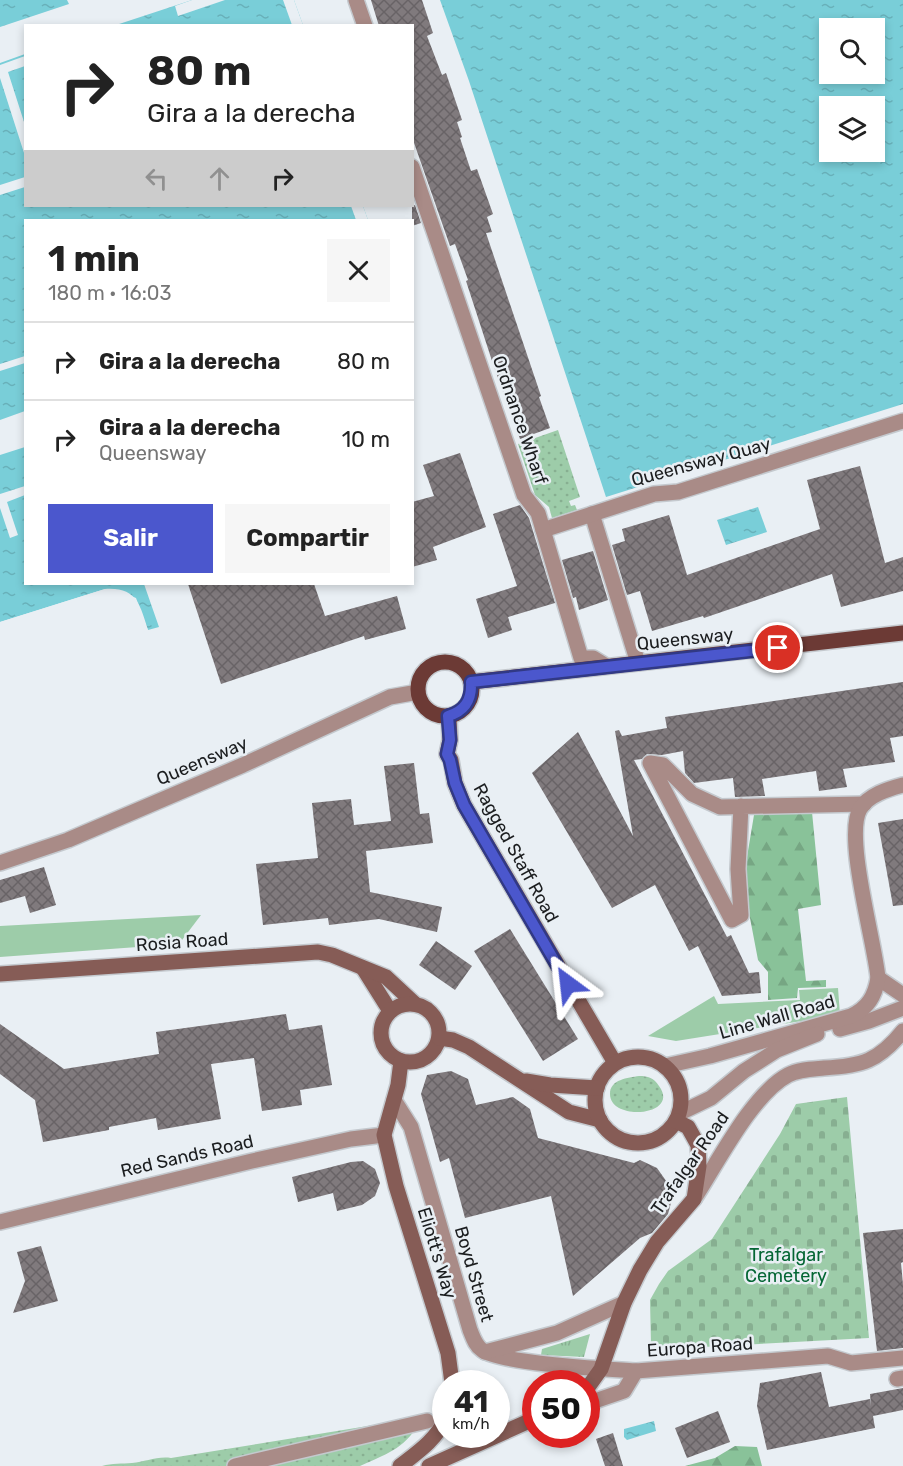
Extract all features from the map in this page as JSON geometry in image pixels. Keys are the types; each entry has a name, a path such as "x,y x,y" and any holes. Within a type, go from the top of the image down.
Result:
{"main road":[{"name":"Queensway","path":"471,682 903,633"},
{"path":"448,662 462,669 471,682 470,700 457,713 448,716 432,713 425,707 418,692 418,684 426,670 439,663 448,662"},
{"name":"Ragged Staff Road","path":"448,716 450,740 447,754 464,805 615,1064"},
{"name":"Rosia Road","path":"0,974 318,952 332,954 386,977 414,1003 423,1006 430,1012 439,1028 439,1038"},
{"path":"363,968 390,1011"},
{"path":"414,1003 405,1004 390,1011 381,1026 382,1042 391,1055 401,1061 416,1062 424,1059 436,1046 439,1038 453,1040 469,1047 523,1080 537,1092 569,1112 600,1120"},
{"path":"631,1057 657,1061 665,1066 680,1087 681,1104 678,1117 666,1133 638,1143 609,1133 600,1120 595,1099 601,1078 615,1064 631,1057"},
{"path":"384,1135 398,1085 401,1061"},
{"path":"523,1080 550,1085 597,1088"},
{"path":"678,1117 688,1127 698,1145 699,1166 694,1199"},
{"name":"Eliott's Way","path":"384,1135 396,1186 448,1353 450,1370"},
{"name":"Trafalgar Road","path":"601,1369 624,1303 640,1270 657,1242 694,1199"},
{"path":"429,1466 522,1424"},
{"path":"400,1466 432,1438"}],"street":[{"path":"356,0 364,24"},
{"name":"Ordnance Wharf","path":"414,173 524,495 538,513 581,658 593,658 606,666"},
{"name":"Queensway Quay","path":"543,530 654,494 678,492 903,421"},
{"path":"592,514 638,663"},
{"name":"Queensway","path":"0,863 68,840 243,765 390,697 418,692"},
{"path":"741,806 738,869 741,915 732,920 650,763 663,765 692,794 720,807 741,806 864,804"},
{"path":"903,785 877,794 864,804 857,815 855,836 878,978 903,995"},
{"name":"Line Wall Road","path":"665,1066 710,1056 851,1016 859,1012 873,998 878,978"},
{"path":"678,1117 711,1098 744,1071 777,1050 798,1041 869,1021 903,1008"},
{"name":"Trafalgar Road","path":"694,1199 744,1121 768,1090 790,1074 802,1070 844,1067 868,1062 878,1056 903,1030"},
{"name":"Boyd Street","path":"394,1100 411,1127 474,1342 485,1352"},
{"name":"Red Sands Road","path":"0,1222 252,1161 351,1139 384,1135"},
{"path":"485,1352 557,1333 624,1303"},
{"path":"485,1352 519,1360 636,1371"},
{"name":"Europa Road","path":"600,1399 624,1391 636,1371 828,1356 851,1363 903,1358"},
{"path":"235,1466 427,1421"}],"green space":[{"path":"558,430 580,497 569,501 571,506 575,505 577,510 552,518 549,507 535,495 518,444"},
{"path":"812,812 821,905 798,909 806,981 826,980 826,987 798,988 797,998 768,1000 768,972 758,960 750,918 745,869 754,815"},
{"path":"201,915 179,944 0,957 0,926"},
{"path":"838,988 840,1015 676,1041 648,1036 714,996 718,1004 800,1000 799,990"},
{"path":"645,1076 657,1083 663,1096 661,1104 643,1112 621,1109 613,1103 610,1094 613,1085 620,1080"},
{"name":"Trafalgar Cemetery","path":"847,1097 869,1338 666,1349 651,1344 650,1300 659,1284 668,1271 712,1239 780,1134 796,1104"},
{"path":"590,1334 584,1357 541,1355 542,1349"},
{"path":"423,1417 410,1436 397,1448 360,1466 102,1466 171,1458"},
{"path":"735,1446 757,1447 762,1466 685,1466 715,1458"}],"water":[{"path":"0,0 67,0 69,4 0,27"},
{"path":"192,0 294,0 303,24 119,24"},
{"path":"440,0 903,0 903,404 606,497 469,81"},
{"path":"24,54 24,207 363,207 368,219 24,219 24,411 0,420 0,63"},
{"path":"24,447 24,585 144,585 159,627 148,630 136,599 116,589 105,589 0,622 0,455"},
{"path":"758,507 767,532 726,545 717,520"},
{"path":"654,1421 656,1431 627,1440 624,1437 624,1429"}],"pier":[{"path":"192,0 225,0 178,16 175,6"},
{"path":"283,0 294,0 303,24 292,24"},
{"path":"24,56 24,66 8,72 24,122 24,153 0,78 0,65"},
{"path":"24,177 24,187 0,195 0,185"},
{"path":"351,207 363,207 368,219 356,219"},
{"path":"24,356 24,363 0,371 0,364"},
{"path":"24,486 24,495 7,502 18,535 10,538 0,508 0,494"},
{"path":"105,589 114,589 136,598 149,633 145,632 134,600 114,592 105,592 0,625 0,622"}],"building":[{"path":"371,0 422,0 433,33 427,36 442,75 446,73 462,120 457,122 462,137 460,138 471,171 477,169 493,214 487,217 492,232 486,233 550,428 520,439 493,364 466,281 468,280 455,244 450,246 414,143 414,24 378,24"},
{"path":"414,205 421,223 414,225 412,207"},
{"path":"460,453 486,527 433,547 437,560 414,566 414,501 434,496 423,465"},
{"path":"860,466 885,563 903,557 903,591 841,607 832,574 704,618 703,616 652,631 640,591 627,595 612,545 625,541 622,529 669,515 687,575 820,529 807,480"},
{"path":"520,505 529,518 555,603 508,617 512,630 488,638 476,599 517,586 493,514"},
{"path":"593,551 608,600 579,610 576,597 573,598 562,560"},
{"path":"188,585 314,585 325,616 397,596 406,629 365,640 364,636 221,684"},
{"path":"903,682 903,736 890,738 895,762 843,769 847,787 819,791 816,771 762,779 765,796 735,797 733,778 694,783 685,773 683,751 662,755 647,754 642,759 634,760 727,937 731,935 749,973 759,972 761,993 722,996 698,946 689,951 655,885 612,908 532,773 578,732 633,836 615,731 619,730 622,736 667,728 665,717"},
{"path":"414,763 420,814 429,813 433,843 366,851 370,892 442,907 437,932 379,919 329,925 328,918 263,925 256,864 318,858 312,803 351,799 354,825 391,821 384,766"},
{"path":"903,819 903,905 893,906 878,823"},
{"path":"44,867 56,905 30,913 25,896 0,903 0,880"},
{"path":"510,929 578,1039 543,1061 474,951"},
{"path":"436,941 472,966 455,990 419,965"},
{"path":"286,1014 289,1030 322,1025 332,1085 300,1090 302,1105 262,1111 254,1058 211,1064 221,1119 158,1130 156,1118 109,1127 109,1130 43,1142 35,1100 0,1074 0,1024 64,1069 159,1054 156,1032"},
{"path":"451,1071 468,1079 476,1105 513,1097 530,1109 538,1138 634,1163 640,1160 657,1168 669,1185 671,1203 668,1214 652,1233 640,1238 573,1296 551,1196 465,1218 449,1158 440,1162 421,1094 427,1075"},
{"path":"363,1161 375,1169 380,1183 375,1196 362,1205 337,1211 333,1193 298,1202 292,1177"},
{"path":"903,1229 903,1262 901,1263 903,1348 877,1351 863,1233"},
{"path":"41,1246 58,1301 13,1313 25,1281 17,1252"},
{"path":"821,1372 829,1407 870,1399 871,1406 870,1394 903,1388 903,1410 873,1416 875,1428 767,1450 757,1406 760,1383"},
{"path":"718,1411 730,1442 687,1458 675,1428"},
{"path":"613,1433 623,1466 605,1466 599,1448 600,1438"}],"route":[{"path":"568,984 464,805 447,754 450,740 448,716 464,708 470,700 471,682 778,648"}]}
